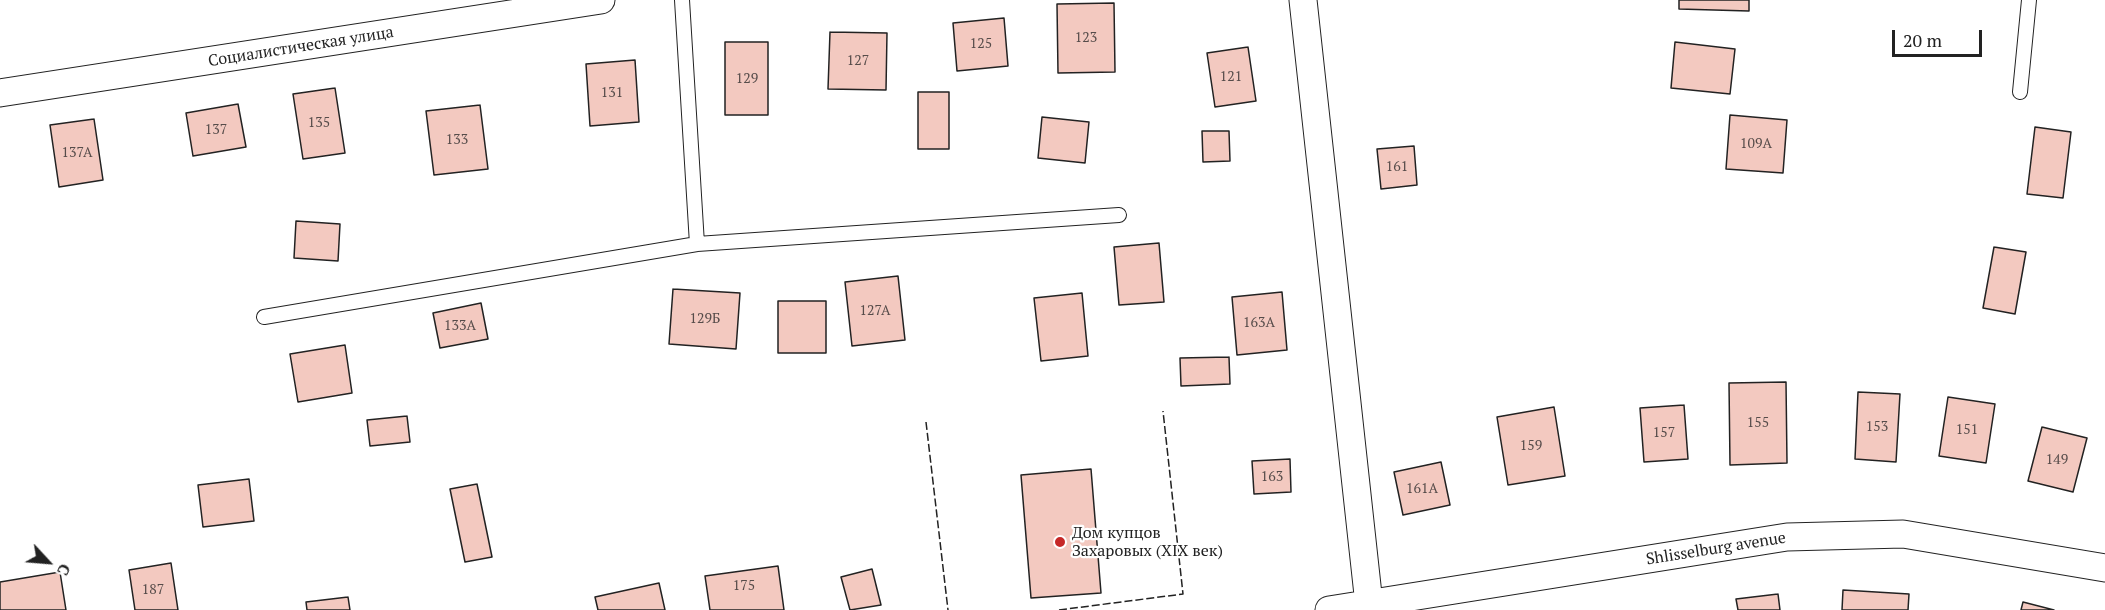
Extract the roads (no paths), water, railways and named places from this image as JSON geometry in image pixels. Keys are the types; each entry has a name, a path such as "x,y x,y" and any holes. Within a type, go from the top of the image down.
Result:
{"street":[{"name":"Социалистическая улица","path":"0,93 601,0"},
{"path":"1303,0 1369,604"},
{"name":"Shlisselburg avenue","path":"1329,610 1787,537 1902,534 2105,568"}],"lane":[{"path":"682,0 697,244"},
{"path":"2020,93 2029,0"},
{"path":"264,317 697,244 1119,215"}],"place":[{"name":"Дом купцов Захаровых (XIX век)","path":"1060,542"}]}
